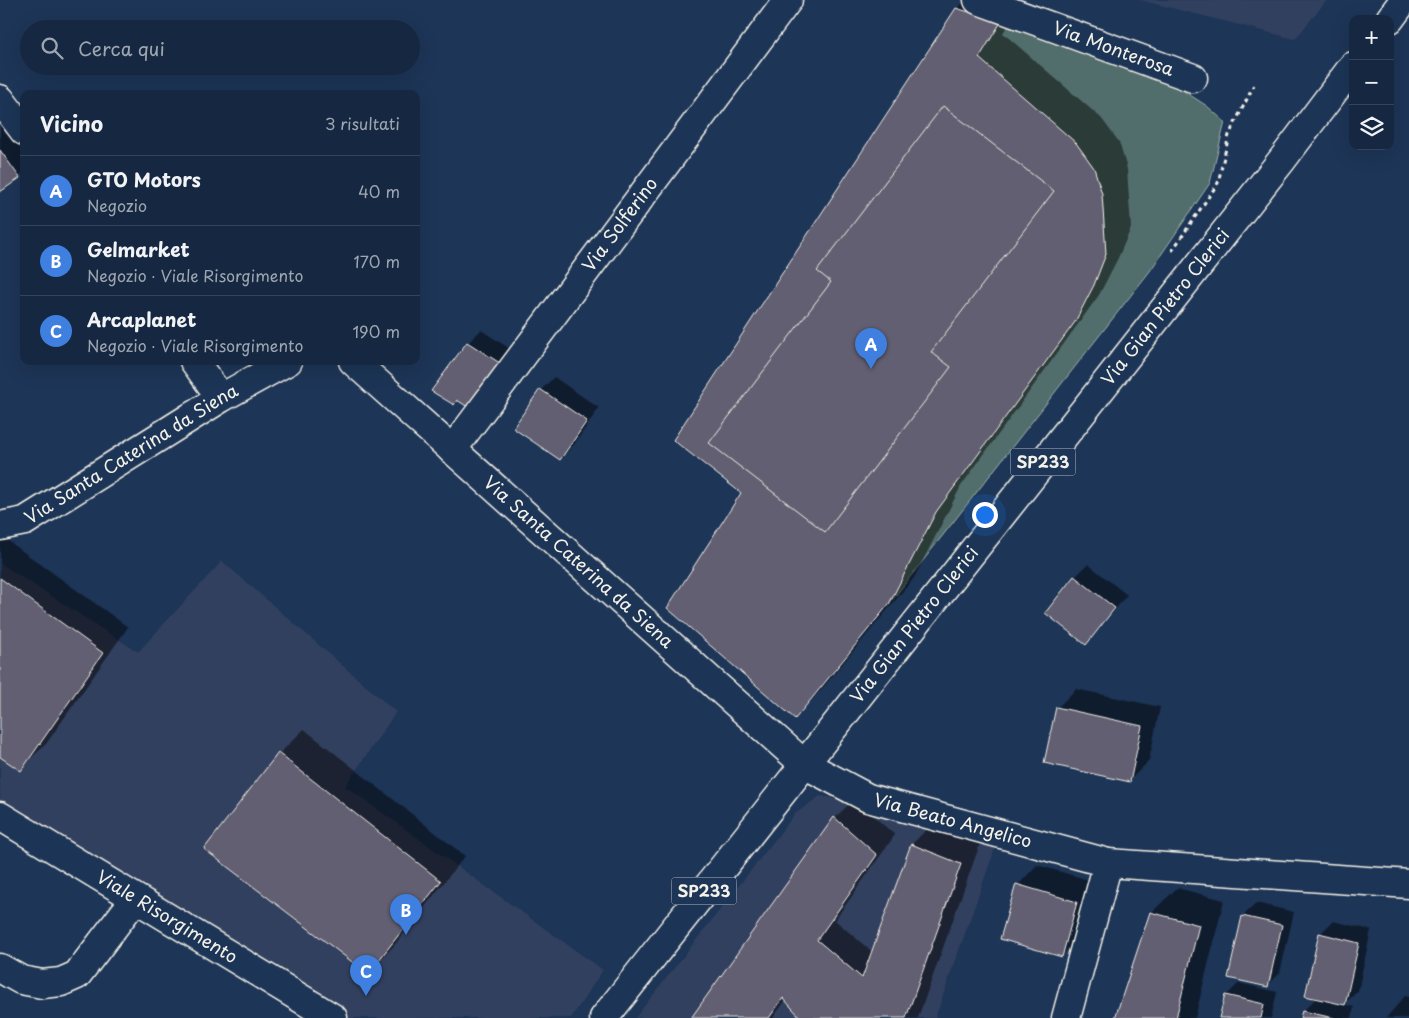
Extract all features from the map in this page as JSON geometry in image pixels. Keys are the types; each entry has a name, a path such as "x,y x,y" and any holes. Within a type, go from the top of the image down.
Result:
{"street":[{"name":"Via Solferino","path":"452,450 788,0"},
{"name":"Via Monterosa","path":"978,0 1193,78"},
{"path":"1393,15 1404,0"},
{"name":"Via Gian Pietro Clerici","path":"604,1018 1282,160 1349,71"},
{"path":"0,99 20,126"},
{"path":"197,365 221,398"},
{"name":"Via Santa Caterina da Siena","path":"0,526 25,520 221,398 281,365"},
{"name":"Via Santa Caterina da Siena","path":"357,365 804,764"},
{"name":"Via Beato Angelico","path":"804,764 868,798 1108,863 1409,884"},
{"name":"Viale Risorgimento","path":"0,816 333,1018"},
{"path":"1066,1018 1108,863"},
{"path":"0,968 21,980 42,984 61,982 77,975 135,899"}],"shaded area":[{"path":"1140,0 1327,0 1295,39"},
{"path":"222,561 396,712 345,786 603,970 571,1018 322,1018 0,802 0,563 138,652"},
{"path":"820,796 861,802 997,843 935,1018 635,1018 795,814"}],"green space":[{"path":"1001,22 1179,88 1207,106 1225,122 1210,183 1150,271 889,604 936,512 1075,322 1094,285 1106,254 1102,194 1094,168 1076,143 979,58"}],"building":[{"path":"956,8 1001,22 979,58 1076,143 1094,168 1102,194 1106,254 1094,285 1075,322 936,512 889,604 795,719 667,608 741,493 673,440"},
{"path":"943,106 1054,191 931,352 951,367 825,532 709,443 831,282 817,271"},
{"path":"0,150 20,178 0,192"},
{"path":"467,342 506,367 474,411 457,400 454,405 431,391"},
{"path":"540,389 587,421 560,460 513,428"},
{"path":"1074,576 1115,608 1086,645 1045,613"},
{"path":"0,578 103,653 21,771 0,757"},
{"path":"1056,707 1142,726 1130,782 1044,763"},
{"path":"278,753 441,881 368,974 204,849"},
{"path":"834,817 877,855 817,940 862,978 911,844 961,864 906,1018 801,1018 783,998 769,1018 691,1018"},
{"path":"1016,884 1077,902 1062,957 1000,939"},
{"path":"1150,912 1199,925 1176,1018 1115,1018"},
{"path":"1242,916 1282,925 1268,987 1228,978"},
{"path":"1319,933 1359,943 1345,1005 1305,996"},
{"path":"1225,995 1264,1004 1261,1018 1219,1018"},
{"path":"1302,1011 1334,1018 1300,1018"}],"place":[{"name":"GTO Motors","path":"871,369"},
{"name":"Gelmarket","path":"406,935"},
{"name":"Arcaplanet","path":"366,996"}]}
